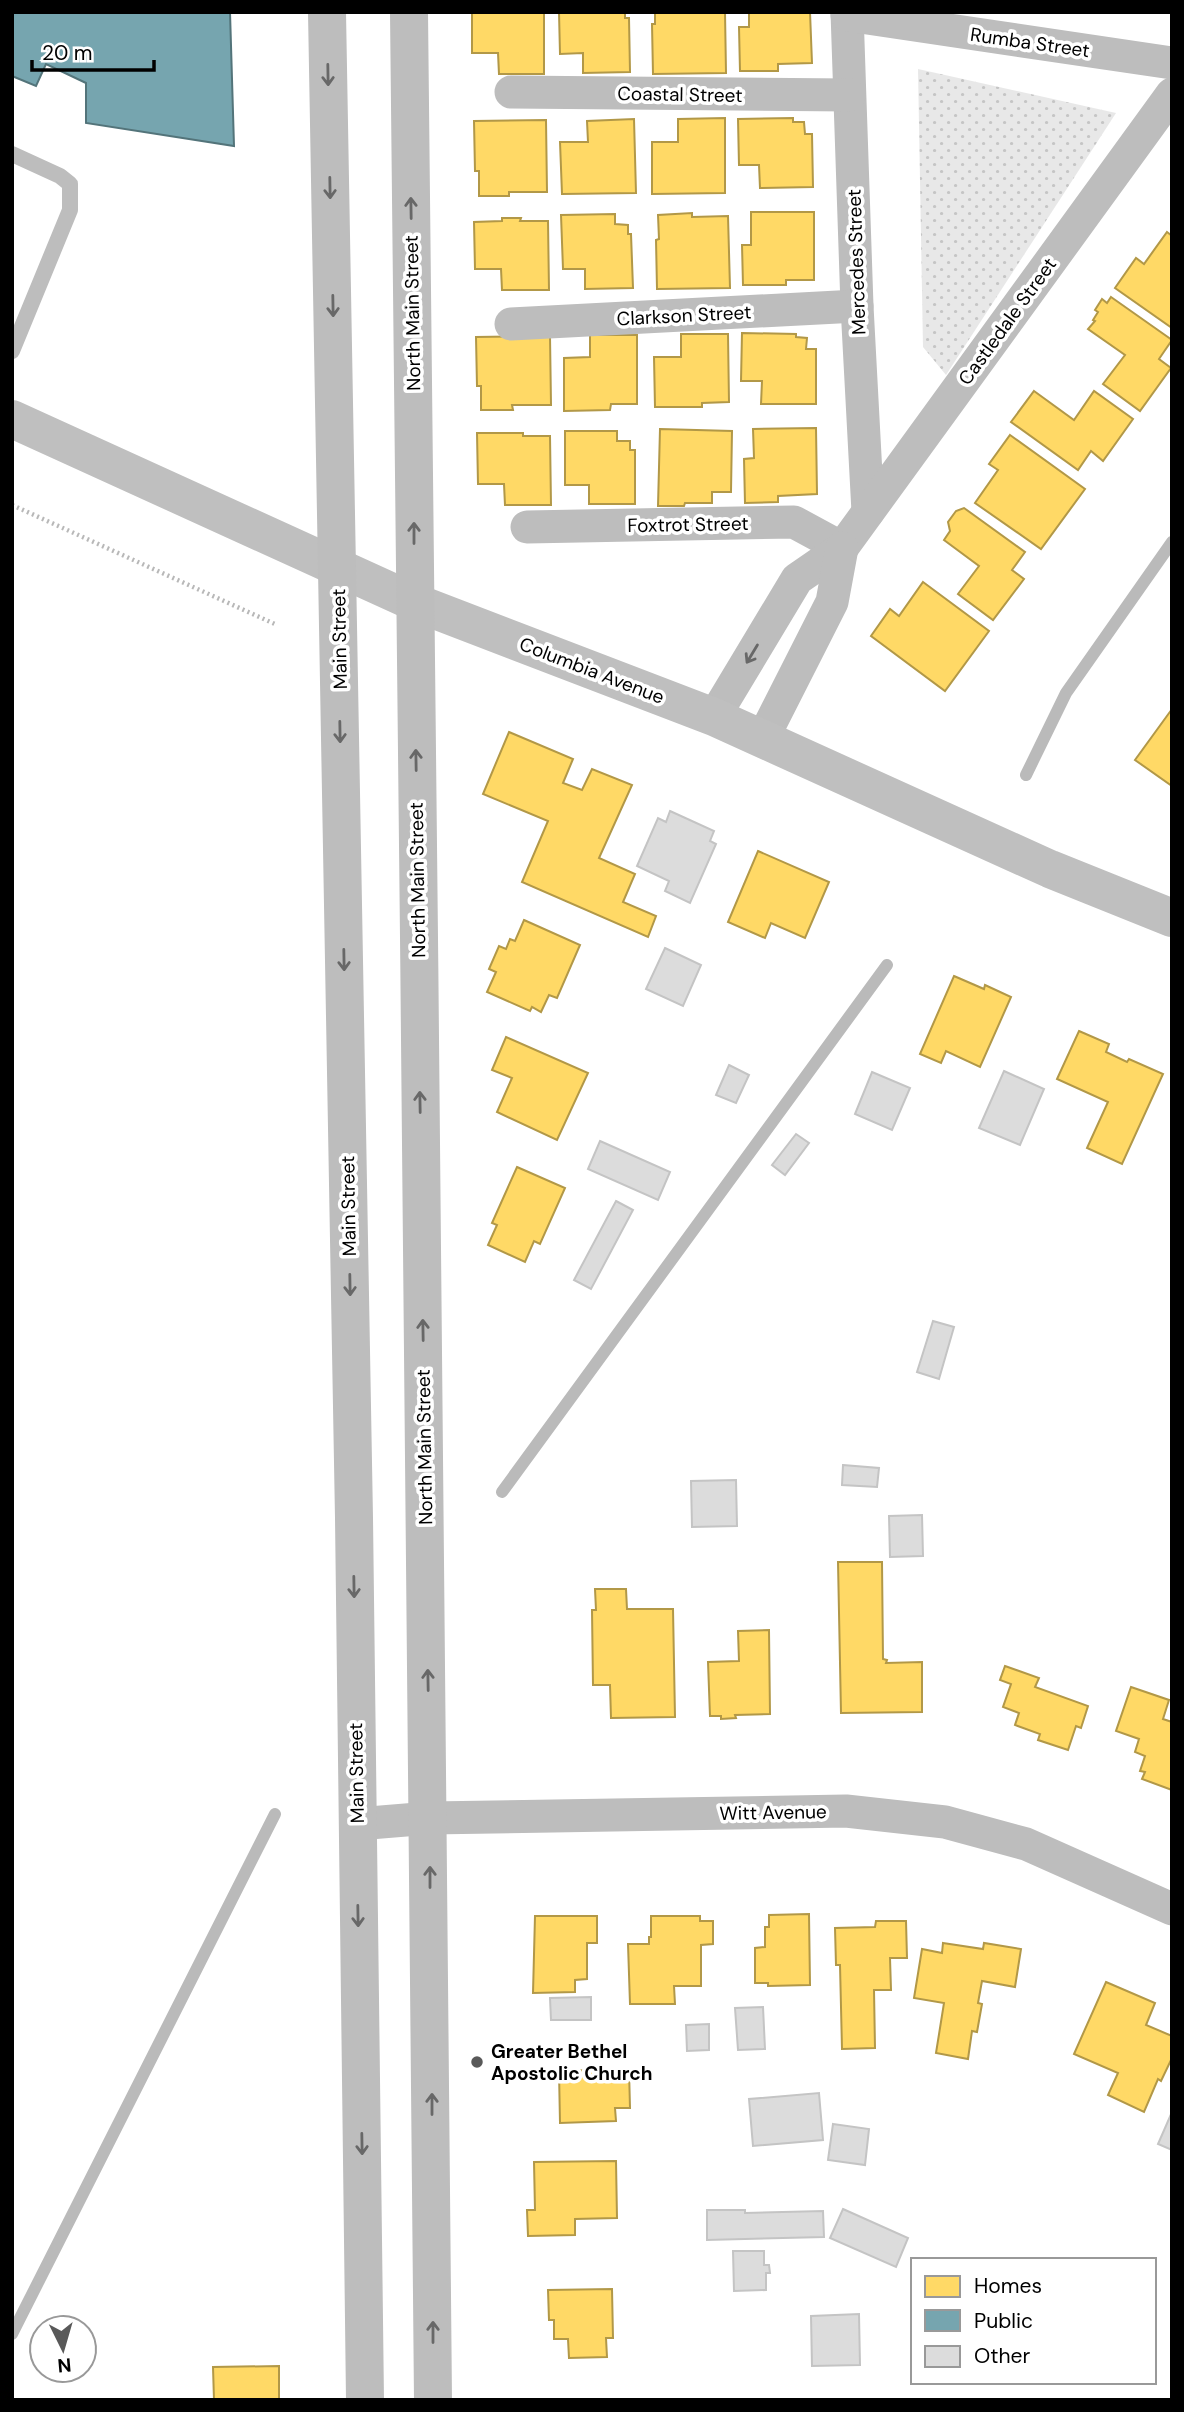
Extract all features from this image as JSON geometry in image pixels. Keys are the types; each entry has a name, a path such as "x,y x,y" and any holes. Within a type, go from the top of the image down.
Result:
{"main road":[{"name":"Main Street","path":"327,12 338,566 365,2400"},
{"name":"North Main Street","path":"409,12 430,1818"},
{"path":"430,1818 433,2400"}],"street":[{"name":"Rumba Street","path":"847,14 1172,63"},
{"name":"Mercedes Street","path":"847,14 857,306 868,512"},
{"name":"Coastal Street","path":"511,92 849,95"},
{"name":"Castledale Street","path":"714,716 797,579 842,548 1172,94"},
{"name":"Clarkson Street","path":"511,324 857,306"},
{"name":"Columbia Avenue","path":"12,419 414,602 714,716 1050,869 1172,918"},
{"name":"Foxtrot Street","path":"527,527 794,522 842,548"},
{"name":"Castledale Street","path":"763,738 832,602 842,548"},
{"path":"780,608 818,629"},
{"name":"Witt Avenue","path":"357,1824 430,1818 846,1811 945,1822 1026,1844 1172,1909"}],"lane":[{"path":"12,154 60,176 70,184 71,196 69,209 12,352"}],"path":[{"path":"12,505 277,625"}],"shaded area":[{"path":"918,69 1116,113 946,375 923,347"}],"building: Homes":[{"path":"472,12 544,12 544,74 499,74 498,53 472,53"},
{"path":"559,12 625,12 625,18 629,18 630,72 583,73 583,53 560,54"},
{"path":"655,12 725,12 726,73 653,74 652,24 655,24"},
{"path":"749,12 810,12 812,63 778,64 778,71 740,71 739,27 749,27"},
{"path":"725,118 725,193 652,194 652,142 678,142 678,119"},
{"path":"793,118 793,122 804,122 805,134 812,134 813,187 760,188 759,165 739,165 738,119"},
{"path":"634,119 636,193 562,194 560,142 588,142 587,121"},
{"path":"546,120 547,192 509,192 509,196 479,196 479,171 475,171 474,121"},
{"path":"751,212 814,212 814,280 786,280 786,285 743,285 742,245 751,245"},
{"path":"692,213 692,217 728,216 730,288 657,289 658,215"},
{"path":"615,214 615,224 628,225 628,234 631,234 633,288 585,289 585,269 563,269 561,215"},
{"path":"502,218 548,221 549,290 502,290 501,269 475,269 474,222 502,221"},
{"path":"1167,232 1172,236 1172,328 1115,288 1136,258 1144,264"},
{"path":"1111,297 1172,340 1159,359 1171,368 1140,411 1103,384 1125,355 1088,329 1095,321 1093,320 1098,312 1095,310 1102,299 1107,303"},
{"path":"742,333 796,334 796,337 807,338 806,349 816,349 816,404 761,404 762,381 741,381"},
{"path":"681,334 728,334 729,402 702,403 702,407 655,407 654,357 681,357"},
{"path":"590,335 637,335 637,404 611,404 610,410 564,411 564,358 590,357"},
{"path":"550,336 551,405 512,405 513,410 481,410 481,386 477,386 476,337"},
{"path":"1034,391 1074,420 1094,391 1133,419 1103,461 1091,451 1078,470 1011,422"},
{"path":"816,428 817,494 778,496 778,502 745,503 744,459 754,458 753,429"},
{"path":"660,429 732,431 731,492 712,492 712,503 658,506"},
{"path":"565,431 617,431 617,441 630,441 630,450 635,450 635,504 589,504 589,485 565,485"},
{"path":"477,433 550,436 551,505 505,505 504,484 478,484"},
{"path":"1010,435 1085,489 1041,549 975,503 998,470 989,464"},
{"path":"964,508 1025,552 1012,570 1024,579 993,620 958,594 979,566 944,540 950,531 948,522 956,511"},
{"path":"923,582 989,631 945,691 871,636 890,609 899,616"},
{"path":"1172,709 1172,786 1135,760"},
{"path":"509,732 573,759 563,783 582,790 592,769 632,785 599,858 635,874 623,902 656,916 648,937 522,882 548,821 483,794"},
{"path":"758,851 829,882 805,938 771,923 765,938 728,922"},
{"path":"524,920 580,945 557,998 549,995 541,1012 532,1007 530,1011 487,992 496,972 489,969 499,946 506,949 510,939 515,941"},
{"path":"954,976 984,989 985,985 1011,997 980,1067 946,1051 941,1063 920,1054"},
{"path":"1079,1031 1109,1044 1106,1052 1163,1074 1122,1164 1087,1148 1108,1102 1057,1079"},
{"path":"506,1037 588,1073 557,1140 497,1112 512,1078 492,1070"},
{"path":"517,1167 565,1188 540,1244 534,1241 525,1262 488,1245 497,1225 492,1223"},
{"path":"838,1562 882,1562 883,1659 887,1660 886,1663 922,1662 922,1712 841,1713"},
{"path":"595,1589 626,1589 627,1609 673,1609 675,1717 611,1718 610,1685 593,1685 592,1610 596,1610"},
{"path":"769,1630 770,1714 735,1715 736,1718 721,1719 721,1716 710,1716 708,1662 739,1661 738,1631"},
{"path":"1005,1666 1039,1678 1035,1687 1088,1706 1081,1728 1076,1726 1068,1750 1038,1740 1040,1734 1015,1725 1019,1713 1003,1707 1011,1684 1000,1680"},
{"path":"1131,1687 1169,1700 1163,1719 1172,1722 1172,1790 1142,1779 1145,1772 1140,1771 1145,1756 1135,1752 1139,1739 1116,1731"},
{"path":"809,1914 810,1985 768,1986 768,1983 755,1983 755,1948 765,1947 765,1927 769,1927 769,1915"},
{"path":"535,1916 597,1916 597,1943 587,1943 587,1979 575,1980 575,1992 533,1993"},
{"path":"651,1916 700,1916 700,1921 713,1921 713,1944 701,1945 701,1986 674,1986 675,2004 630,2004 628,1944 649,1944"},
{"path":"876,1921 906,1921 907,1958 890,1958 891,1990 874,1990 875,2048 842,2049 840,1965 836,1965 835,1928 875,1927"},
{"path":"943,1943 983,1949 984,1943 1021,1949 1015,1987 982,1981 978,2003 982,2004 977,2032 972,2031 968,2059 936,2053 944,2003 914,1998 922,1949 942,1953"},
{"path":"1106,1982 1155,2003 1146,2025 1172,2036 1172,2058 1161,2081 1158,2079 1144,2112 1108,2095 1118,2073 1074,2054"},
{"path":"629,2069 630,2108 615,2108 616,2121 560,2123 559,2071"},
{"path":"616,2161 617,2218 575,2219 575,2235 528,2236 527,2210 535,2210 534,2162"},
{"path":"612,2289 613,2338 606,2338 607,2357 569,2358 568,2339 554,2339 554,2320 549,2320 548,2290"},
{"path":"279,2366 279,2400 214,2400 213,2367"}],"building: Public":[{"path":"12,12 230,12 234,146 86,123 86,83 46,64 36,86 12,76"}],"building: Other":[{"path":"670,811 714,831 710,841 716,844 690,903 665,891 669,881 637,866 658,818 666,822"},
{"path":"665,948 701,965 683,1006 646,989"},
{"path":"729,1065 749,1075 736,1103 716,1095"},
{"path":"1004,1071 1044,1089 1020,1145 979,1128"},
{"path":"872,1072 910,1088 892,1130 855,1114"},
{"path":"796,1134 809,1143 785,1175 772,1165"},
{"path":"600,1141 670,1172 658,1200 588,1169"},
{"path":"616,1201 633,1210 591,1289 574,1280"},
{"path":"933,1321 954,1327 939,1379 917,1372"},
{"path":"843,1465 879,1468 877,1487 842,1485"},
{"path":"736,1480 737,1526 692,1527 691,1481"},
{"path":"922,1515 923,1556 890,1557 889,1516"},
{"path":"591,1997 591,2020 551,2020 550,1998"},
{"path":"763,2007 765,2049 738,2050 735,2008"},
{"path":"709,2024 709,2050 687,2051 686,2025"},
{"path":"819,2093 823,2140 753,2146 749,2099"},
{"path":"1172,2112 1172,2150 1158,2144"},
{"path":"833,2124 869,2129 865,2165 828,2160"},
{"path":"843,2209 908,2238 896,2267 830,2238"},
{"path":"707,2210 745,2210 745,2213 823,2211 824,2237 707,2240"},
{"path":"733,2251 764,2251 764,2265 769,2265 770,2273 766,2273 766,2290 734,2291"},
{"path":"859,2314 860,2365 812,2366 811,2316"}],"waterway":[{"path":"1026,775 1066,693 1172,542"},
{"path":"502,1492 887,965"},
{"path":"12,2334 275,1814"}],"place":[{"name":"Greater Bethel Apostolic Church","path":"477,2062"}]}
